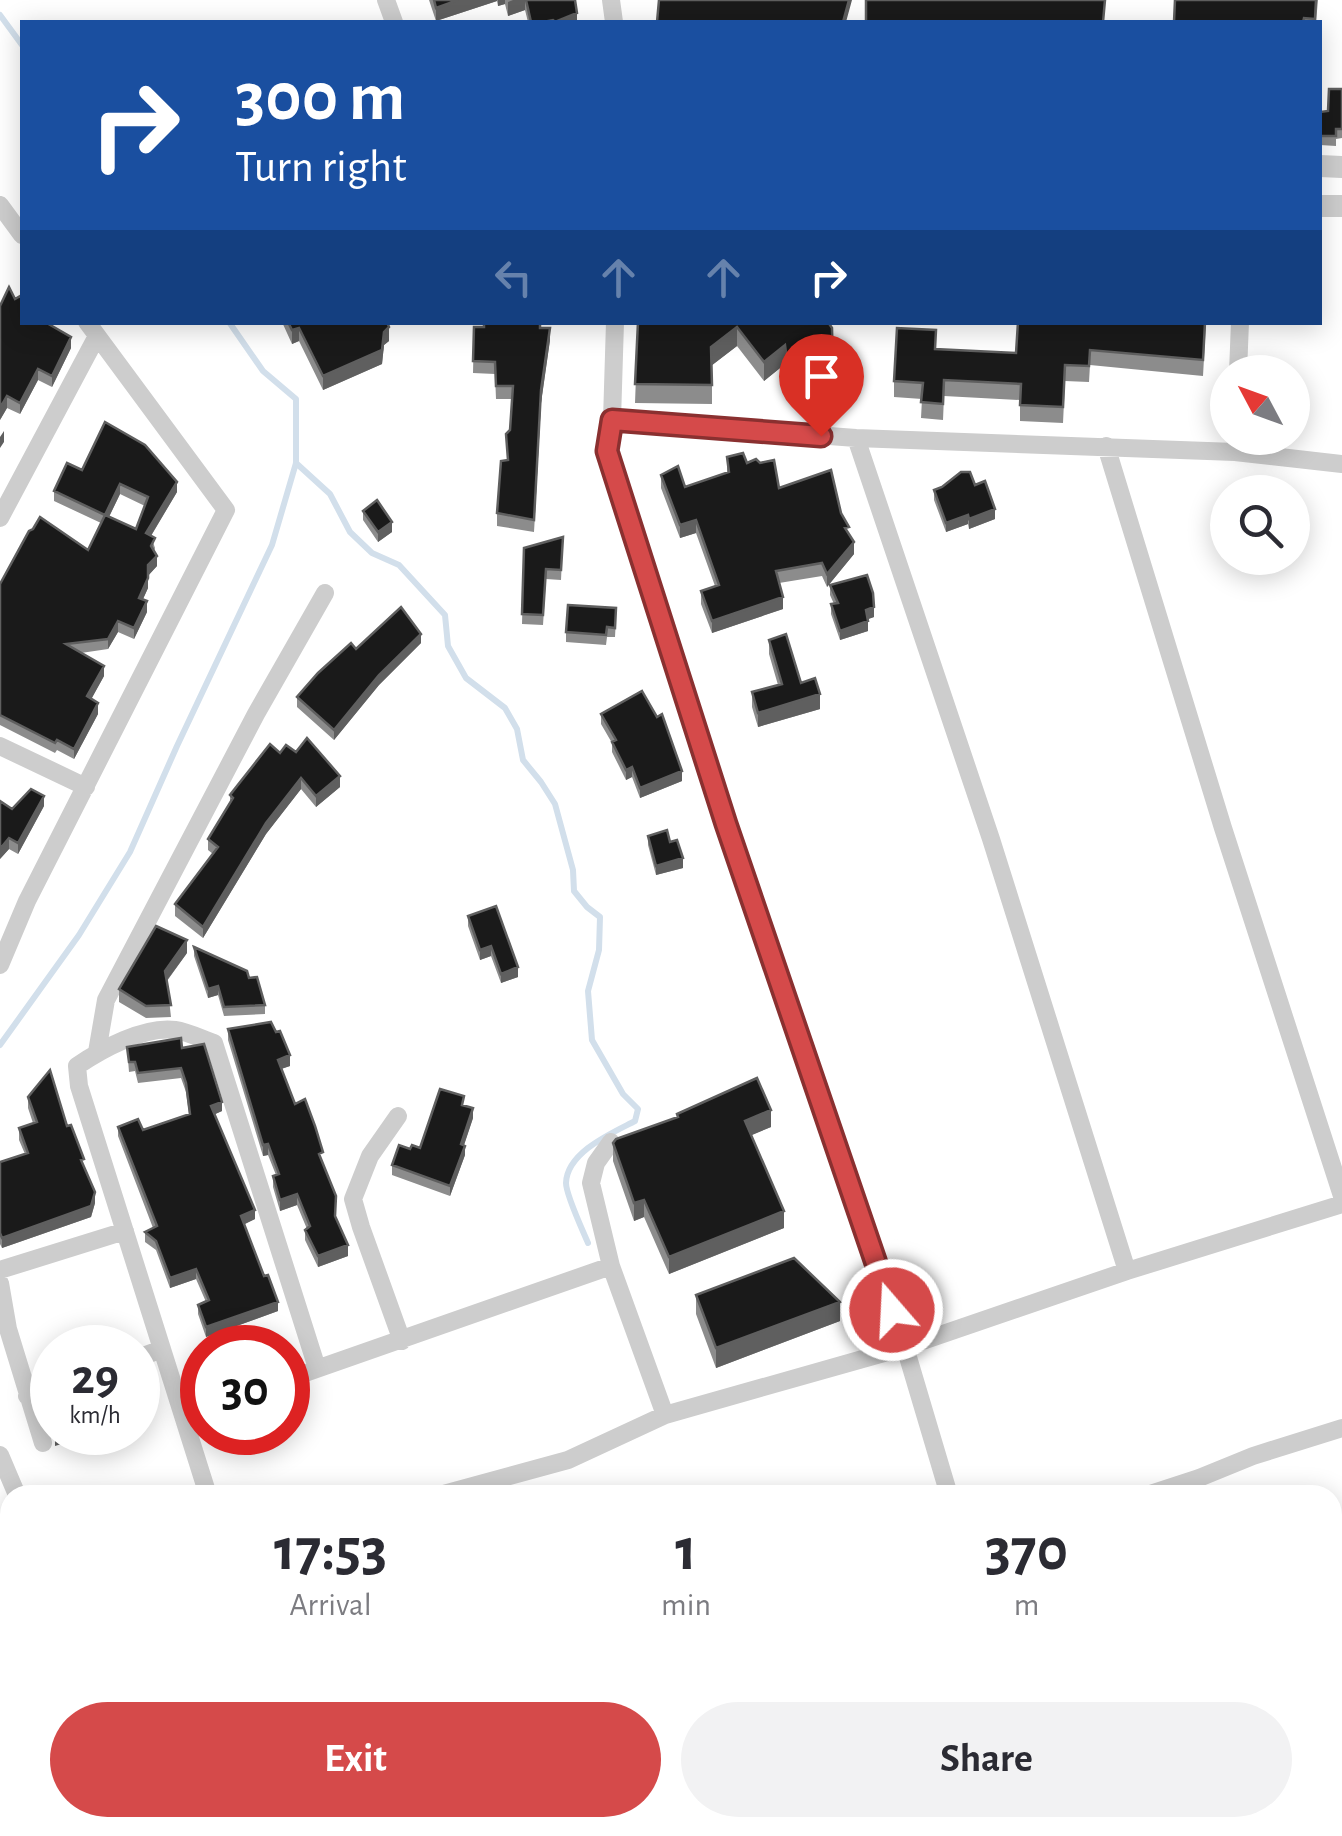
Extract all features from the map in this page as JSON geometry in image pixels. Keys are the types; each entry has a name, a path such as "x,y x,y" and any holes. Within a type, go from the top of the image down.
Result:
{"street":[{"path":"0,204 20,232"},
{"path":"615,325 612,420 607,451 726,824 905,1347 946,1485"},
{"path":"1239,355 1240,325"},
{"path":"0,518 92,329 226,510 27,901 0,965"},
{"path":"612,420 856,438 1210,445"},
{"path":"856,438 1128,1271"},
{"path":"1106,446 1342,1196"},
{"path":"1292,455 1342,464"},
{"path":"97,1052 106,1000 256,714 325,593"},
{"path":"0,746 86,787"},
{"path":"180,1408 79,1086 78,1066 97,1052 135,1035 174,1030 214,1043 317,1368"},
{"path":"398,1116 370,1156 353,1199 402,1341"},
{"path":"611,1142 596,1162 592,1183 611,1266 665,1415"},
{"path":"477,1485 568,1460 665,1415 905,1347 1342,1204"},
{"path":"0,1270 125,1231"},
{"path":"310,1371 611,1266"},
{"path":"0,1283 8,1329 30,1405"},
{"path":"1204,1485 1252,1456 1342,1428"},
{"path":"0,1455 13,1485"},
{"path":"195,1455 205,1485"}],"building":[{"path":"434,0 458,0 436,8"},
{"path":"526,0 575,0 577,13 560,20 531,20"},
{"path":"659,0 849,0 844,20 657,20"},
{"path":"866,0 1105,0 1103,20 866,20"},
{"path":"1175,0 1316,0 1315,19 1174,20"},
{"path":"1329,89 1342,89 1342,129 1336,129 1336,136 1322,136 1322,112 1328,111"},
{"path":"9,287 15,299 20,296 20,325 50,325 71,337 52,376 38,369 20,403 7,396 0,408 0,306"},
{"path":"290,325 389,327 384,332 382,350 323,376 299,328 292,330"},
{"path":"638,325 832,328 833,374 789,374 785,345 764,362 737,327 711,347 712,385 635,384"},
{"path":"1018,325 1205,325 1203,360 1090,350 1089,366 1065,365 1063,407 1020,405 1021,384 944,380 943,404 921,402 923,383 894,381 897,328 936,330 935,349 1016,353"},
{"path":"474,327 550,328 541,390 534,520 497,513 501,461 508,460 506,434 510,430 513,386 496,386 495,362 473,361"},
{"path":"105,422 145,445 177,482 146,533 155,538 151,546 157,556 148,565 148,578 139,598 147,601 134,628 118,621 108,639 66,644 104,666 87,696 98,703 74,749 0,715 0,584 40,517 88,550 105,515 54,491 67,463 82,470","holes":["120,484 148,497 136,529 105,515"]},
{"path":"743,453 747,463 774,460 779,488 831,470 841,513 849,527 845,528 854,542 827,574 822,563 776,571 783,597 712,621 701,591 719,585 696,520 680,525 661,475 678,466 685,487 729,472 727,457"},
{"path":"961,472 970,472 975,485 985,481 995,509 946,523 934,490"},
{"path":"377,500 392,522 378,532 363,511"},
{"path":"563,537 561,570 546,569 543,615 522,614 524,548"},
{"path":"867,575 874,607 866,610 868,621 840,631 831,604 838,603 830,585"},
{"path":"568,605 616,608 615,628 607,627 606,635 566,632"},
{"path":"401,607 421,634 379,675 334,730 297,697 351,643 356,649"},
{"path":"786,634 801,683 815,678 820,694 758,713 752,692 782,684 769,640"},
{"path":"642,691 657,717 662,714 682,771 640,788 632,767 626,770 612,742 616,740 601,714"},
{"path":"307,738 340,776 316,796 301,778 266,823 203,927 175,904 218,847 208,839 233,798 230,795 270,744 280,753 286,745 296,752"},
{"path":"31,789 44,796 18,843 9,838 0,849 0,801 12,809"},
{"path":"667,830 670,842 677,840 683,858 656,866 648,836"},
{"path":"496,906 518,967 501,974 491,946 480,950 468,916"},
{"path":"156,926 187,940 165,971 171,1005 146,1006 119,989"},
{"path":"194,947 247,971 249,978 257,977 265,1005 224,1007 218,986 208,989"},
{"path":"271,1022 276,1032 280,1031 290,1055 278,1060 295,1104 305,1099 315,1126 323,1152 319,1154 336,1196 335,1216 348,1245 318,1256 305,1230 310,1226 297,1194 280,1200 273,1176 279,1174 268,1144 263,1145 228,1029"},
{"path":"181,1038 182,1048 204,1044 222,1102 211,1106 255,1210 241,1216 278,1302 205,1325 198,1305 209,1300 196,1269 170,1278 156,1241 145,1232 157,1226 118,1127 138,1119 143,1130 190,1114 186,1083 181,1068 138,1073 135,1062 129,1062 127,1047"},
{"path":"50,1070 67,1126 71,1125 95,1192 91,1206 2,1238 0,1162 28,1153 19,1128 37,1122 28,1097"},
{"path":"757,1078 771,1110 745,1121 784,1211 669,1257 644,1200 634,1203 613,1143 678,1117 677,1114"},
{"path":"440,1089 464,1096 462,1105 473,1108 461,1144 465,1146 450,1186 392,1165 399,1145 420,1148"},
{"path":"794,1258 840,1302 716,1348 696,1295"}],"waterway":[{"path":"0,15 20,42"},
{"path":"0,1045 79,935 130,852 272,545 296,463 296,399 263,371 231,325"},
{"path":"296,463 330,494 350,532 372,553 399,565 445,615 448,646 466,678 505,708 517,729 523,760 555,804 573,870 574,891 600,917 599,950 588,991 592,1040 623,1094 638,1109 635,1121 592,1145 568,1172 569,1196 588,1243"}],"route":[{"path":"821,436 612,420 607,451 726,824 892,1310"}]}
